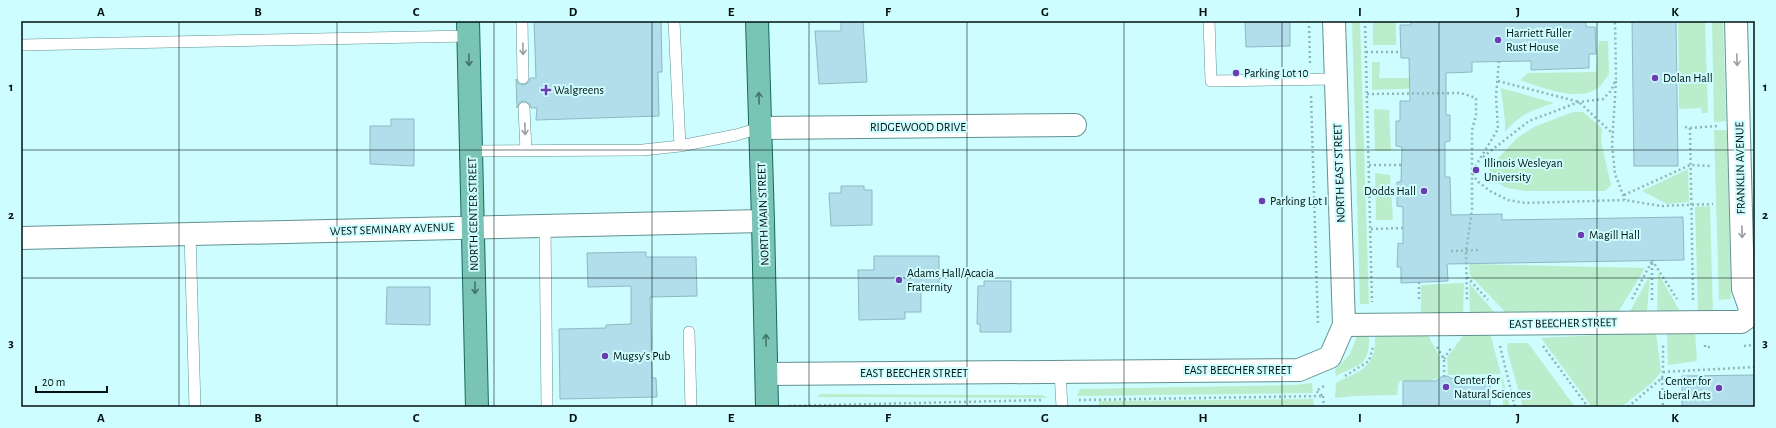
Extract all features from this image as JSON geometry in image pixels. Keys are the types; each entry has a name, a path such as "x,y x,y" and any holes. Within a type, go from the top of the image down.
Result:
{"main road":[{"name":"NORTH MAIN STREET","path":"757,21 767,374 764,407"},
{"name":"NORTH CENTER STREET","path":"468,28 477,407"}],"street":[{"name":"NORTH EAST STREET","path":"1334,21 1344,325"},
{"name":"FRANKLIN AVENUE","path":"1736,21 1743,289 1753,315"},
{"name":"RIDGEWOOD DRIVE","path":"760,128 1075,124"},
{"name":"WEST SEMINARY AVENUE","path":"21,238 763,221"},
{"name":"EAST BEECHER STREET","path":"767,374 1299,370 1330,357 1344,325 1741,322 1753,315"}],"lane":[{"path":"522,21 523,78"},
{"path":"674,21 680,146"},
{"path":"1209,21 1211,81 1336,80"},
{"path":"21,45 468,28"},
{"path":"524,108 526,151"},
{"path":"472,151 644,150 680,146 736,135 760,128"},
{"path":"544,225 547,407"},
{"path":"190,234 195,407"},
{"path":"689,332 692,407"},
{"path":"1060,372 1062,403"}],"path":[{"path":"1309,21 1318,327"},
{"path":"1341,378 1360,368 1369,361 1373,347 1365,21"},
{"path":"1615,21 1616,79 1612,144 1616,174 1625,200"},
{"path":"1366,52 1400,52"},
{"path":"1472,172 1498,129 1496,96 1499,62"},
{"path":"1481,159 1529,121 1579,102 1603,99 1611,91 1616,79"},
{"path":"1498,81 1579,102 1612,134"},
{"path":"1367,94 1461,93 1476,98 1476,115 1472,130 1472,210 1466,251 1467,324"},
{"path":"1686,127 1707,127"},
{"path":"1690,128 1693,322"},
{"path":"1369,165 1402,165"},
{"path":"1624,195 1690,165 1712,166"},
{"path":"1472,172 1477,180 1490,191 1508,200 1526,203 1625,200 1661,206 1713,204"},
{"path":"1371,229 1403,228"},
{"path":"1451,251 1480,250"},
{"path":"1652,260 1693,322"},
{"path":"1652,260 1663,372 1663,407"},
{"path":"1620,323 1652,260"},
{"path":"1495,324 1515,407"},
{"path":"1526,324 1588,407"},
{"path":"1426,325 1444,359 1444,376"},
{"path":"1663,372 1755,367"},
{"path":"1628,407 1662,378"},
{"path":"1324,407 1323,396 1316,391 1328,384"},
{"path":"764,407 1062,403 1323,396"}],"green space":[{"path":"1352,21 1360,21 1369,304 1360,304"},
{"path":"1373,21 1396,21 1396,45 1373,45"},
{"path":"1678,21 1705,21 1708,113 1702,113 1701,108 1679,109"},
{"path":"1712,21 1723,21 1726,121 1714,122"},
{"path":"1599,41 1608,41 1609,74 1598,88 1580,94 1569,94 1549,90 1520,80 1528,73 1596,72"},
{"path":"1372,62 1380,62 1379,78 1428,78 1429,88 1372,90"},
{"path":"1501,88 1554,103 1527,113 1505,132"},
{"path":"1374,109 1389,110 1391,151 1375,151"},
{"path":"1573,112 1583,112 1602,128 1601,141 1611,185 1605,191 1526,191 1507,188 1496,182 1491,175 1489,168 1517,138 1534,127"},
{"path":"1714,130 1727,130 1731,299 1719,300"},
{"path":"1688,169 1689,202 1667,204 1642,191"},
{"path":"1375,173 1390,175 1393,220 1376,220"},
{"path":"1710,206 1713,314 1698,314 1695,207"},
{"path":"1469,264 1645,268 1617,314 1508,315 1470,275"},
{"path":"1658,273 1681,313 1657,314"},
{"path":"1650,275 1647,313 1629,313"},
{"path":"1464,283 1463,316 1421,316 1421,285"},
{"path":"1469,283 1497,315 1470,315"},
{"path":"1656,332 1661,372 1652,383 1621,407 1592,407 1541,338"},
{"path":"1667,332 1695,332 1697,361 1668,365"},
{"path":"1490,333 1501,374 1448,375 1447,358 1464,334"},
{"path":"1427,334 1440,357 1440,377 1431,381 1400,381 1397,395 1335,398 1336,383 1360,371 1370,361 1375,346 1375,335"},
{"path":"1357,336 1369,336 1368,353 1365,359 1357,366 1336,376 1335,370 1350,354"},
{"path":"1508,343 1528,343 1575,407 1523,407 1507,350"},
{"path":"1502,375 1510,407 1503,407"},
{"path":"1312,383 1313,393 1077,396 1080,389 1294,385"},
{"path":"820,394 1042,395 1048,398 817,397"},
{"path":"1313,399 1314,407 1099,407 1099,401"}],"building":[{"name":"Walgreens","path":"534,21 661,21 662,72 658,72 659,116 536,120 537,108 531,108 530,104 524,101 520,102 517,108 516,79 519,84 524,85 529,82 530,78 536,78"},
{"path":"841,21 863,21 867,82 819,84 815,31 841,31"},
{"path":"1245,21 1290,21 1290,46 1246,47"},
{"path":"1411,21 1586,21 1586,27 1595,27 1596,54 1589,54 1589,68 1531,70 1531,61 1472,62 1472,72 1446,73 1446,115 1450,115 1450,141 1445,142 1445,177 1450,177 1451,215 1502,214 1502,220 1683,217 1684,260 1447,264 1448,281 1401,283 1401,267 1397,267 1398,243 1403,244 1403,207 1397,206 1397,182 1401,182 1402,147 1396,146 1396,121 1400,121 1400,101 1410,101 1409,58 1401,58 1400,25 1411,25"},
{"name":"Dolan Hall","path":"1632,21 1676,21 1678,166 1634,166"},
{"path":"391,119 414,119 414,166 370,164 370,126 391,126"},
{"path":"841,186 864,186 864,190 872,190 872,225 831,226 829,193 841,193"},
{"path":"646,252 646,257 696,257 697,296 650,297 652,378 656,378 657,397 560,399 559,329 606,328 606,325 631,324 631,286 588,287 587,253"},
{"name":"Adams Hall/Acacia Fraternity","path":"874,256 939,256 939,291 921,291 921,312 905,312 905,319 859,320 858,270 874,270"},
{"path":"984,281 1011,281 1011,332 980,332 980,324 977,324 978,286 984,286"},
{"path":"387,287 430,287 430,325 386,324"},
{"name":"Center for Liberal Arts","path":"1755,375 1755,407 1682,407 1682,376"},
{"name":"Center for Natural Sciences","path":"1447,376 1457,381 1490,381 1490,407 1403,407 1403,381 1436,381 1441,377"}],"place":[{"name":"Harriett Fuller Rust House","path":"1498,40"},
{"name":"Parking Lot 10","path":"1236,73"},
{"name":"Dolan Hall","path":"1655,78"},
{"name":"Walgreens","path":"546,90"},
{"name":"Illinois Wesleyan University","path":"1476,170"},
{"name":"Dodds Hall","path":"1424,191"},
{"name":"Parking Lot I","path":"1262,201"},
{"name":"Magill Hall","path":"1581,235"},
{"name":"Adams Hall/Acacia Fraternity","path":"899,280"},
{"name":"Mugsy's Pub","path":"605,356"},
{"name":"Center for Natural Sciences","path":"1446,387"},
{"name":"Center for Liberal Arts","path":"1719,388"}]}
